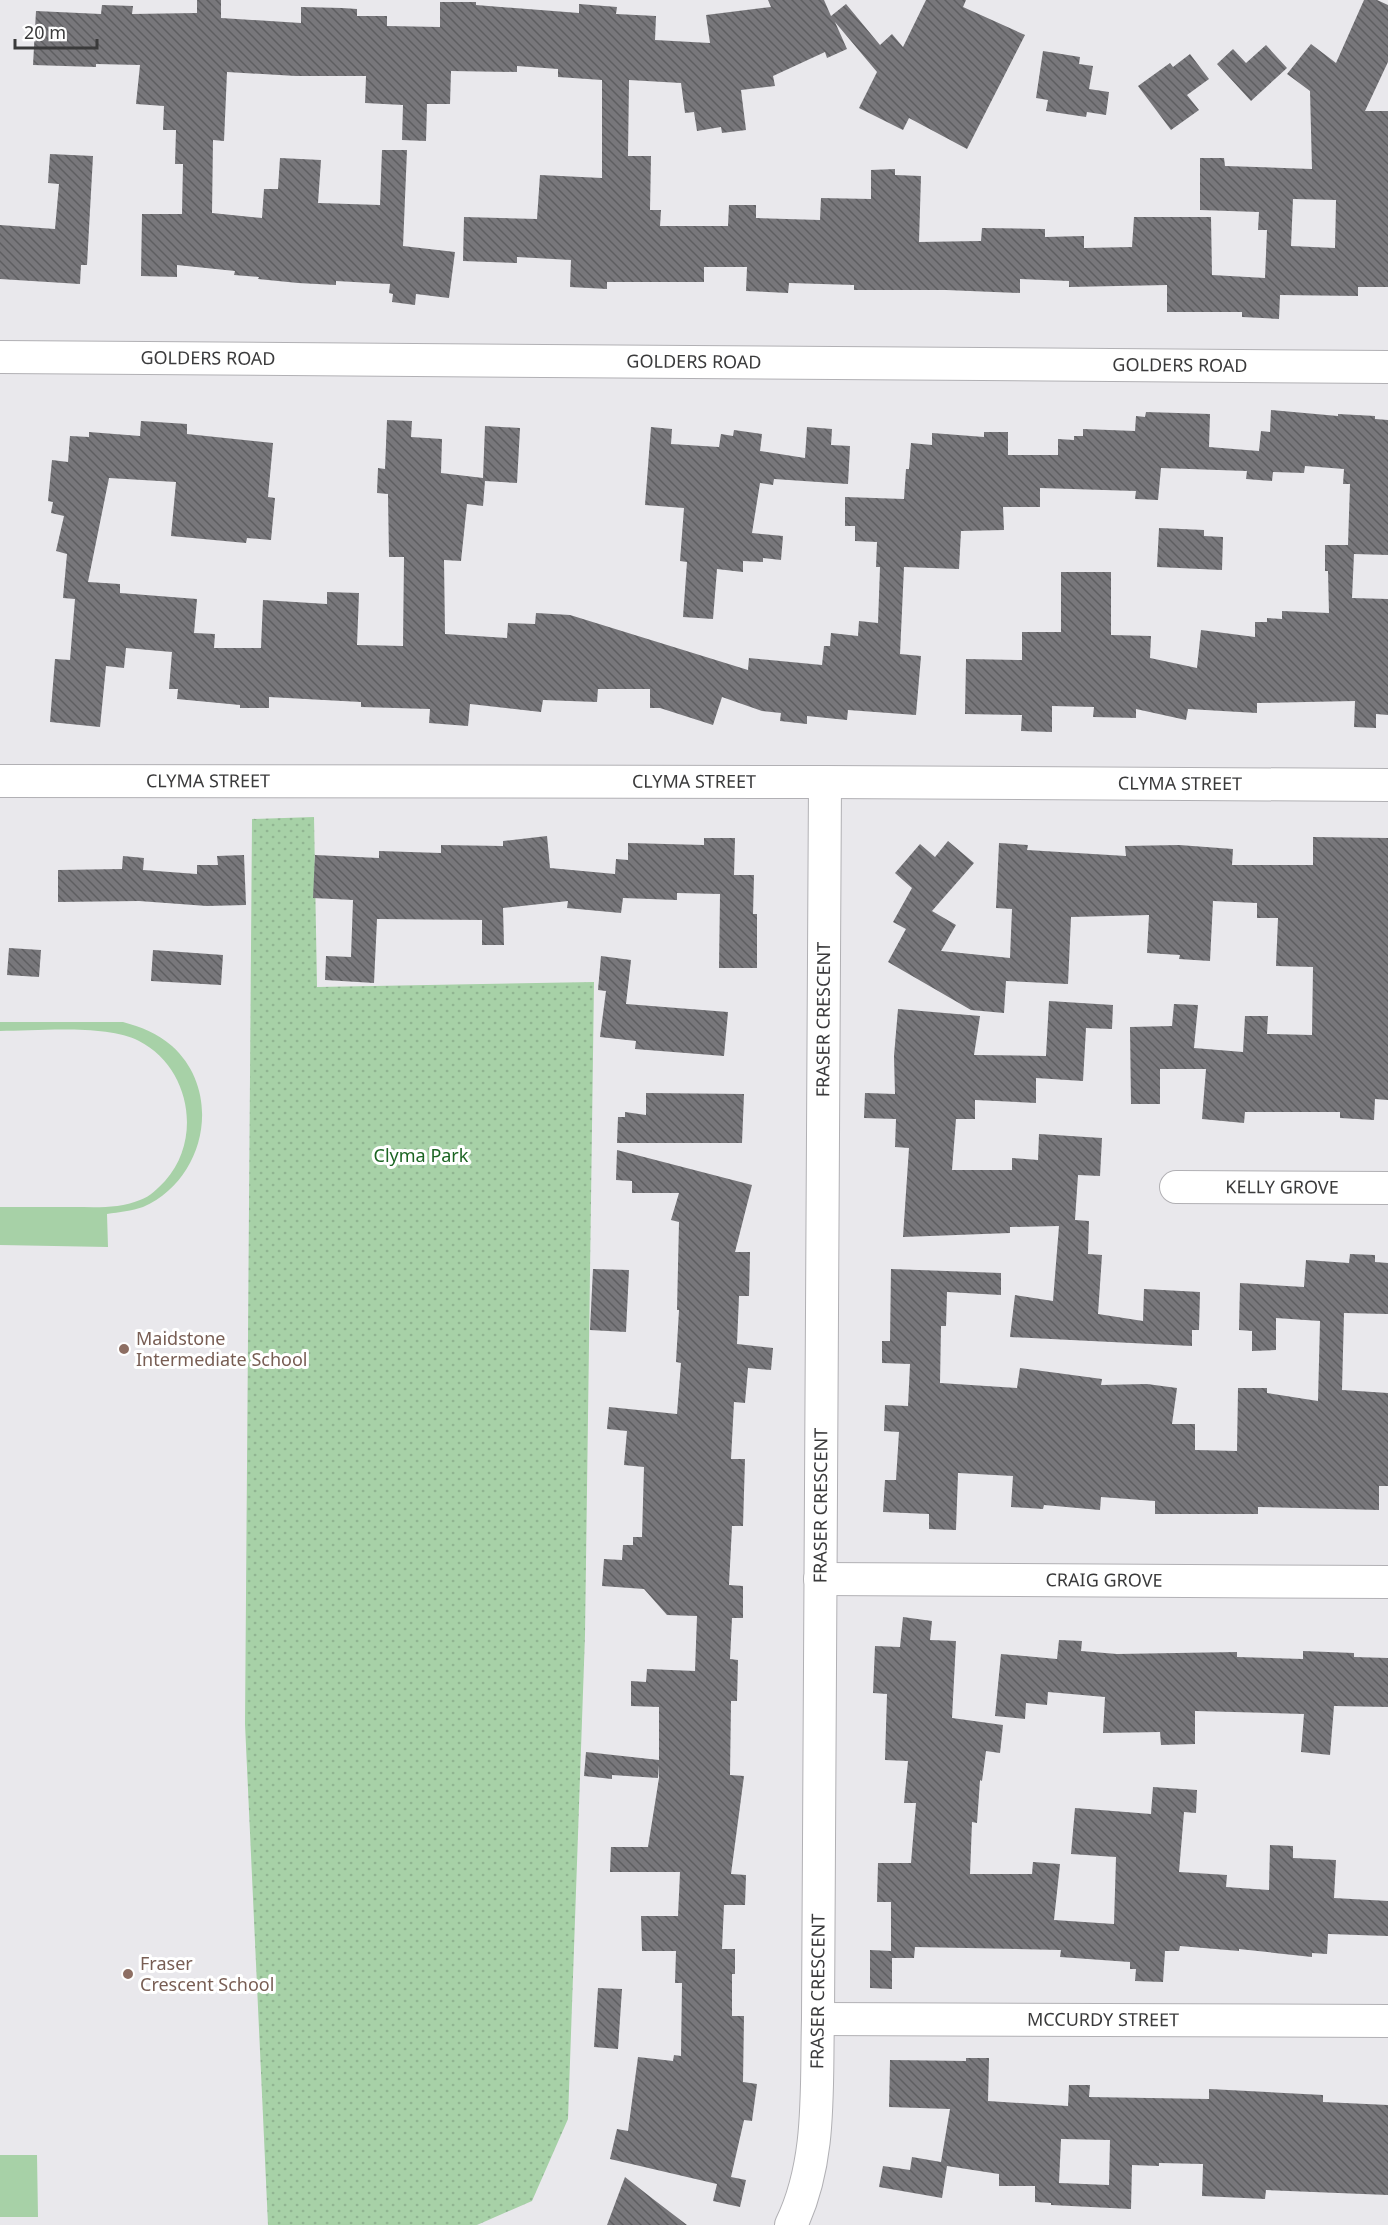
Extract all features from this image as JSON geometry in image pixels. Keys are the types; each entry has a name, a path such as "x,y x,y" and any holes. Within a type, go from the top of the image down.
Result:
{"street":[{"name":"GOLDERS ROAD","path":"0,357 1388,367"},
{"name":"CLYMA STREET","path":"0,781 1388,785"},
{"name":"FRASER CRESCENT","path":"791,2225 801,2204 811,2168 815,2127 818,2019 825,782"},
{"name":"KELLY GROVE","path":"1176,1187 1388,1188"},
{"name":"CRAIG GROVE","path":"820,1580 1388,1582"},
{"name":"MCCURDY STREET","path":"818,2019 1388,2021"}],"green space":[{"name":"Clyma Park","path":"314,817 317,987 594,982 585,1635 568,2119 532,2201 477,2225 268,2225 245,1724 252,819"},
{"path":"0,1022 123,1022 161,1037 188,1065 198,1087 202,1110 200,1134 193,1157 181,1177 164,1194 143,1207 107,1214 108,1247 0,1245 0,1207 115,1206 132,1203 150,1195 165,1181 177,1164 184,1145 187,1125 180,1086 170,1068 156,1053 139,1041 125,1036 91,1030 0,1031"},
{"path":"0,2155 37,2155 38,2217 0,2217"}],"building":[{"path":"197,0 221,0 221,18 301,23 301,7 342,8 357,9 357,16 387,16 387,26 440,27 440,2 476,2 476,5 579,13 579,4 617,7 616,14 656,16 655,40 710,43 706,15 771,7 768,0 824,0 831,16 846,4 880,45 892,34 903,47 926,0 966,0 963,7 1025,35 967,149 909,118 903,130 859,108 877,72 835,22 847,49 827,58 825,52 773,76 775,86 741,90 746,130 722,133 721,127 697,131 694,112 685,113 681,83 629,80 628,156 651,156 650,210 661,210 660,226 728,226 729,205 756,205 756,218 820,220 821,198 871,199 871,170 895,169 895,175 921,176 919,242 981,241 982,228 1045,229 1045,237 1084,236 1084,248 1132,247 1134,217 1211,217 1212,275 1265,278 1267,230 1258,230 1259,212 1200,210 1200,158 1224,158 1225,166 1312,169 1310,91 1287,74 1311,44 1336,63 1364,0 1377,0 1388,5 1388,62 1365,111 1388,111 1388,287 1358,287 1358,296 1280,295 1279,319 1242,317 1242,312 1167,312 1167,285 1069,287 1069,281 1020,279 1020,293 854,290 854,285 789,283 788,293 746,291 747,267 704,267 704,282 607,282 607,289 570,287 571,260 517,257 517,263 463,261 464,217 537,219 540,175 602,178 602,80 558,77 558,69 517,66 517,72 451,71 450,104 427,104 426,141 402,140 403,105 365,103 366,76 296,76 227,72 224,141 213,140 212,213 262,218 264,189 278,189 280,158 321,160 318,203 380,205 382,150 407,150 403,246 455,252 449,298 416,294 415,305 392,302 393,294 389,293 390,284 336,281 336,285 298,283 234,275 235,271 177,265 177,277 141,276 142,214 182,214 183,164 175,164 176,130 163,130 164,106 136,104 140,65 96,64 96,67 33,65 36,11 101,14 102,5 133,6 132,14 197,13","holes":["1293,199 1336,200 1335,248 1291,246"]},
{"path":"1266,45 1287,68 1251,101 1217,64 1233,49 1246,63"},
{"path":"1043,51 1080,57 1079,64 1093,66 1089,89 1109,92 1106,115 1087,112 1086,117 1046,111 1048,100 1036,98"},
{"path":"1190,54 1209,79 1187,95 1199,110 1171,130 1138,86 1170,63 1173,67"},
{"path":"50,154 93,156 87,265 81,265 80,284 0,279 0,225 55,229 59,184 48,183"},
{"path":"1271,410 1338,416 1338,414 1375,416 1375,419 1388,420 1388,555 1354,554 1352,598 1388,599 1388,715 1376,714 1376,728 1354,727 1355,701 1257,703 1257,713 1188,709 1186,720 1136,709 1136,718 1093,717 1094,707 1052,706 1052,732 1021,731 1022,715 965,714 966,659 1022,660 1022,632 1061,632 1061,572 1111,572 1111,635 1151,636 1150,658 1197,668 1201,630 1255,637 1255,622 1267,622 1267,618 1282,619 1282,611 1329,613 1325,545 1348,545 1350,484 1343,484 1344,469 1305,466 1304,473 1273,472 1272,481 1246,479 1247,471 1161,468 1158,500 1135,499 1136,491 1040,488 1040,507 1003,507 1004,530 961,531 959,569 904,567 900,654 921,656 916,715 848,710 847,720 807,716 807,724 780,721 781,713 762,711 722,697 713,725 660,708 650,708 650,689 598,689 597,702 543,700 541,712 470,704 468,726 429,723 430,709 361,707 361,702 269,697 269,708 240,708 240,705 177,699 178,689 169,689 172,652 126,648 124,668 106,666 100,727 50,722 55,659 70,660 75,599 63,598 67,554 56,551 64,516 51,513 53,502 48,501 52,460 68,462 70,436 89,437 89,432 140,436 141,421 187,424 187,434 273,443 268,497 275,498 271,540 247,538 246,543 171,536 176,482 109,478 88,582 120,584 120,593 197,599 194,633 215,634 214,648 261,648 263,600 327,604 327,592 359,593 357,645 403,646 404,557 389,557 388,494 377,493 378,468 385,469 387,420 412,421 411,437 442,439 441,473 483,478 485,426 520,428 517,483 485,481 483,506 467,504 461,561 444,560 445,634 507,638 508,623 535,624 536,613 570,615 748,670 749,658 822,665 824,646 830,646 831,633 858,636 859,621 878,623 880,567 876,567 877,542 855,541 855,526 845,526 845,497 904,499 911,443 932,445 932,433 984,437 984,432 1008,432 1008,455 1058,455 1058,439 1074,440 1074,436 1083,436 1083,429 1135,431 1136,416 1145,417 1146,412 1210,414 1209,447 1259,451 1261,431 1270,432"},
{"path":"651,427 672,429 671,444 719,447 721,434 733,436 734,430 762,434 760,451 805,458 807,427 832,429 831,445 850,446 848,484 774,479 773,485 760,483 752,533 783,536 781,560 763,558 763,562 743,561 743,572 717,569 713,619 683,617 687,562 680,561 684,508 645,505"},
{"path":"1159,528 1204,530 1204,536 1223,537 1222,570 1157,567"},
{"path":"547,836 550,868 615,874 616,859 628,860 628,843 704,845 704,838 735,838 734,875 754,875 753,914 757,914 757,968 719,968 720,894 677,893 677,900 623,898 621,913 567,908 568,901 503,908 504,945 482,945 482,920 377,919 374,983 325,980 326,956 351,957 353,900 313,898 315,855 379,858 379,851 441,853 441,845 503,846 503,841"},
{"path":"1313,837 1388,838 1388,1100 1375,1099 1374,1120 1340,1118 1340,1112 1245,1112 1244,1123 1202,1119 1206,1069 1160,1069 1160,1104 1131,1104 1130,1027 1172,1026 1174,1004 1198,1005 1194,1048 1243,1052 1245,1016 1268,1016 1267,1034 1312,1035 1313,967 1276,966 1278,918 1257,918 1257,903 1213,901 1210,961 1179,959 1180,955 1147,953 1149,915 1071,917 1068,984 1006,981 1004,1013 971,1010 888,962 906,929 893,922 912,888 895,873 920,844 935,857 948,841 974,863 932,911 956,925 941,951 1010,958 1012,909 996,908 999,843 1028,845 1027,850 1126,856 1125,846 1179,845 1233,849 1232,865 1313,865"},
{"path":"244,855 246,905 207,906 139,901 58,902 58,870 122,869 123,856 144,858 143,870 197,874 197,865 218,865 217,856"},
{"path":"9,948 41,950 39,977 7,975"},
{"path":"153,950 223,955 221,985 151,981"},
{"path":"601,956 631,960 626,1004 728,1012 724,1056 635,1049 636,1041 600,1037 606,991 598,990"},
{"path":"1049,1001 1113,1005 1112,1029 1086,1028 1083,1081 1036,1078 1036,1103 975,1100 975,1119 956,1119 952,1170 1012,1170 1012,1158 1038,1160 1039,1134 1102,1138 1100,1176 1078,1175 1075,1220 1089,1221 1088,1254 1102,1255 1098,1314 1143,1321 1144,1289 1200,1292 1199,1330 1192,1330 1192,1346 1010,1337 1015,1295 1053,1301 1059,1226 1010,1227 1010,1233 903,1237 909,1148 895,1147 896,1119 864,1118 865,1093 895,1094 894,1056 898,1009 980,1016 974,1055 1046,1056"},
{"path":"646,1093 744,1094 742,1143 617,1143 618,1117 625,1117 625,1112 646,1115"},
{"path":"617,1150 752,1185 735,1252 750,1252 749,1296 739,1296 737,1344 773,1348 771,1370 748,1368 745,1403 734,1402 731,1459 745,1459 743,1526 732,1526 729,1585 743,1586 743,1618 732,1618 730,1659 738,1660 737,1701 731,1701 730,1775 744,1776 731,1874 746,1875 745,1905 724,1905 722,1949 735,1949 735,1974 732,1974 732,2016 744,2016 743,2082 757,2084 752,2121 744,2120 731,2177 746,2180 740,2207 713,2201 717,2184 610,2159 617,2129 628,2131 638,2057 673,2061 674,2055 681,2056 682,1983 675,1983 676,1951 642,1951 641,1916 678,1916 680,1872 610,1872 611,1847 648,1847 659,1778 659,1765 658,1778 612,1775 612,1779 584,1776 586,1752 659,1760 659,1707 631,1706 631,1681 646,1682 647,1669 695,1671 697,1616 667,1615 644,1589 602,1586 604,1559 622,1560 623,1545 633,1545 633,1537 642,1537 644,1467 624,1465 627,1431 607,1429 609,1407 677,1414 681,1363 676,1362 679,1310 677,1310 679,1222 671,1220 679,1193 632,1193 632,1181 616,1180"},
{"path":"1350,1254 1375,1255 1375,1262 1388,1263 1388,1314 1344,1313 1342,1390 1388,1393 1388,1486 1379,1486 1379,1510 1258,1507 1258,1514 1155,1514 1155,1501 1101,1497 1100,1510 1044,1505 1043,1509 1011,1507 1013,1476 958,1473 956,1530 929,1529 929,1514 883,1512 885,1480 896,1480 899,1432 884,1431 885,1405 908,1406 910,1364 882,1363 882,1341 890,1341 891,1269 1001,1273 1001,1295 947,1292 946,1326 941,1326 940,1383 1017,1388 1020,1368 1102,1379 1101,1385 1147,1384 1177,1388 1172,1424 1195,1424 1195,1450 1237,1451 1238,1388 1267,1388 1267,1393 1318,1401 1320,1321 1276,1318 1276,1350 1252,1351 1252,1331 1239,1330 1240,1283 1304,1287 1306,1260 1349,1263"},
{"path":"593,1269 629,1270 626,1332 590,1330"},
{"path":"903,1617 932,1621 930,1640 956,1641 952,1718 1003,1725 1000,1753 986,1751 982,1781 980,1780 977,1823 972,1822 970,1874 1032,1874 1033,1862 1060,1864 1054,1920 1114,1924 1116,1857 1071,1854 1075,1808 1151,1814 1153,1787 1197,1790 1196,1813 1184,1812 1179,1872 1227,1875 1226,1887 1269,1890 1270,1845 1293,1846 1293,1858 1336,1860 1334,1898 1388,1901 1388,1936 1328,1934 1327,1954 1312,1953 1312,1957 1239,1949 1239,1951 1180,1946 1179,1951 1165,1951 1163,1982 1135,1981 1136,1969 1130,1969 1130,1962 1060,1957 1061,1950 915,1947 914,1958 892,1958 892,1989 870,1988 870,1950 891,1951 891,1902 877,1902 878,1863 911,1863 916,1803 904,1803 908,1761 885,1760 887,1694 873,1693 875,1646 900,1647"},
{"path":"1059,1640 1082,1641 1081,1651 1117,1654 1237,1652 1237,1657 1303,1659 1303,1651 1354,1653 1354,1657 1388,1658 1388,1707 1334,1706 1330,1755 1301,1752 1304,1714 1195,1711 1195,1744 1161,1745 1160,1732 1103,1733 1105,1697 1048,1692 1047,1705 1026,1703 1025,1719 995,1716 1001,1654 1057,1659"},
{"path":"598,1988 622,1989 618,2049 594,2047"},
{"path":"966,2058 989,2058 988,2101 1068,2106 1069,2085 1090,2085 1089,2097 1209,2099 1209,2089 1323,2095 1323,2102 1388,2105 1388,2195 1266,2190 1265,2199 1202,2196 1203,2164 1159,2163 1159,2166 1132,2165 1131,2209 1051,2205 1051,2203 1035,2202 1035,2186 999,2186 999,2174 947,2166 942,2198 879,2187 883,2166 910,2170 912,2157 941,2162 950,2109 889,2107 890,2060 966,2061","holes":["1061,2139 1110,2140 1109,2185 1059,2183"]},
{"path":"625,2177 653,2199 687,2225 607,2225"}],"place":[{"name":"Maidstone Intermediate School","path":"124,1349"},
{"name":"Fraser Crescent School","path":"128,1974"}]}
